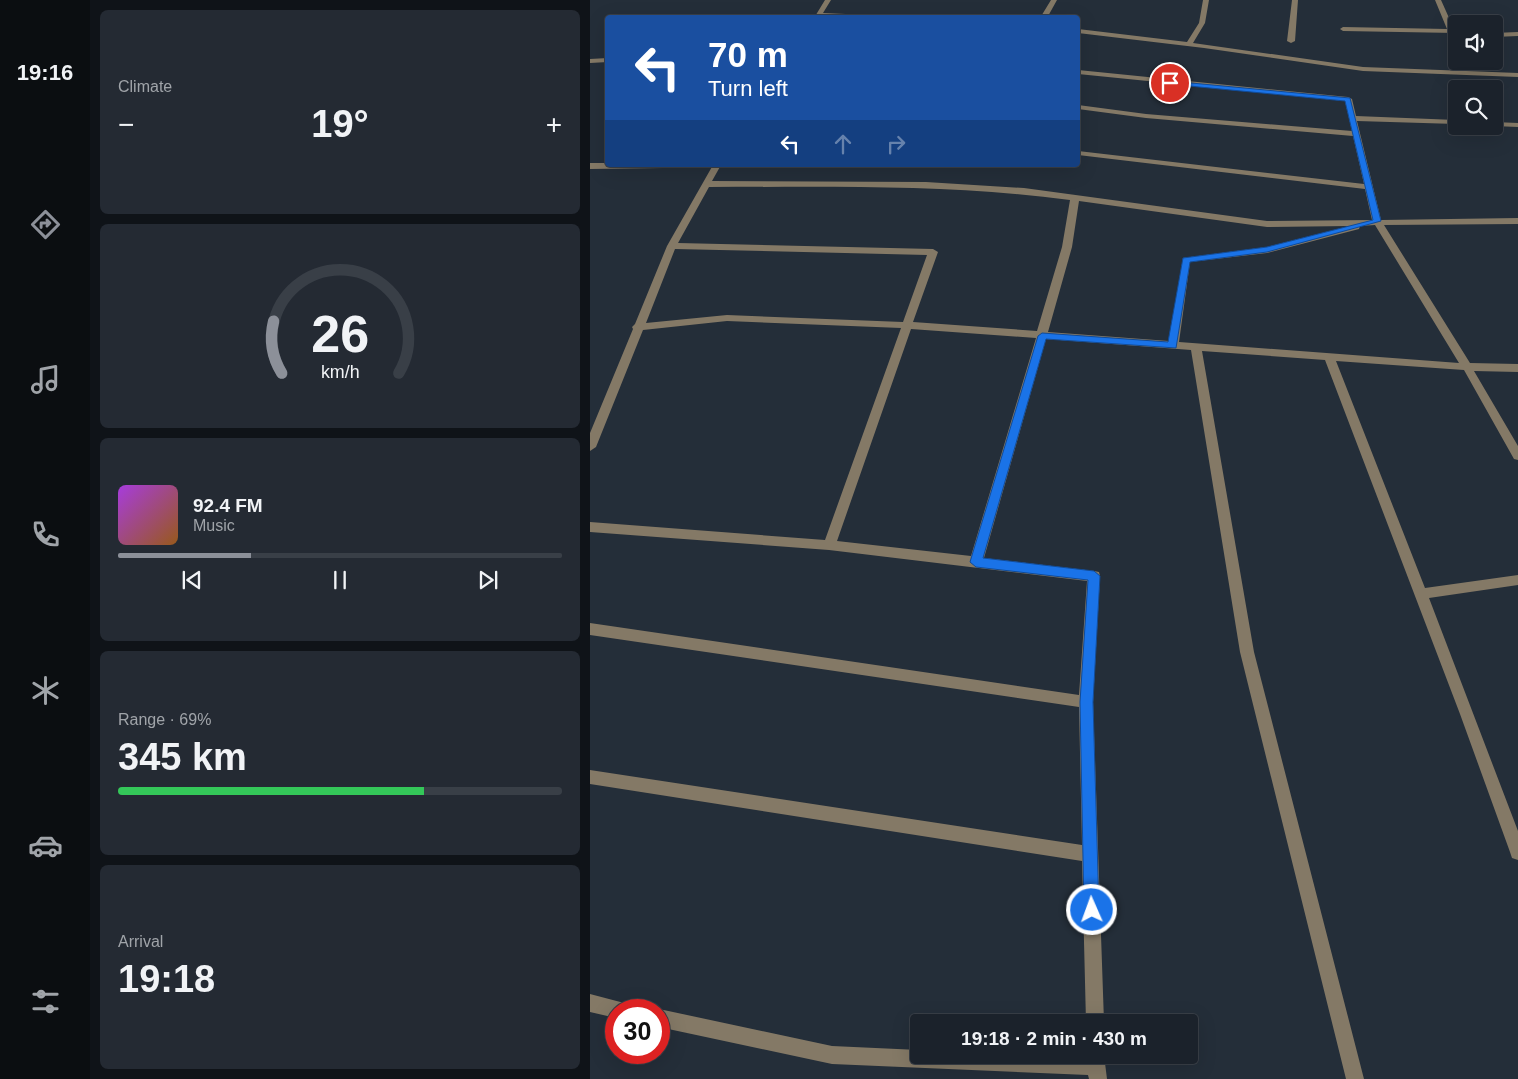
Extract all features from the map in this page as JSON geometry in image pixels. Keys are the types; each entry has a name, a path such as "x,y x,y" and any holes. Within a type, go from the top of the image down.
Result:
{"street":[{"path":"819,15 828,0"},
{"path":"1045,15 1054,0"},
{"path":"1189,44 1202,23 1206,0"},
{"path":"1291,41 1295,0"},
{"path":"1438,0 1448,19"},
{"path":"1343,29 1448,30"},
{"path":"1080,32 1189,44 1363,69 1518,75"},
{"path":"1503,35 1518,34"},
{"path":"590,61 605,60"},
{"path":"1080,72 1131,79 1348,99 1377,221 1467,367 1518,456"},
{"path":"1080,107 1166,118 1355,134"},
{"path":"1351,118 1448,122"},
{"path":"1503,124 1518,125"},
{"path":"1080,153 1369,187"},
{"path":"590,166 605,166"},
{"path":"590,447 637,327 672,246 717,167"},
{"path":"706,184 926,185 1024,191 1267,224 1377,221 1518,221"},
{"path":"976,562 1067,247 1075,198"},
{"path":"1173,346 1186,260 1267,250 1377,221"},
{"path":"672,246 933,252 829,545"},
{"path":"637,327 727,318 906,326 1467,367 1518,368"},
{"path":"1196,347 1247,652 1355,1079"},
{"path":"1329,357 1518,852"},
{"path":"590,527 829,545 1094,576 1086,702 1094,1014"},
{"path":"1420,594 1518,580"},
{"path":"590,630 1086,702"},
{"path":"590,777 1090,854"},
{"path":"590,1003 605,1006"},
{"path":"670,1020 832,1055 1096,1067"}],"route":[{"path":"1092,910 1086,702 1094,576 976,562 1042,336 1173,346 1186,260 1267,250 1377,221 1348,99 1170,83"}]}
